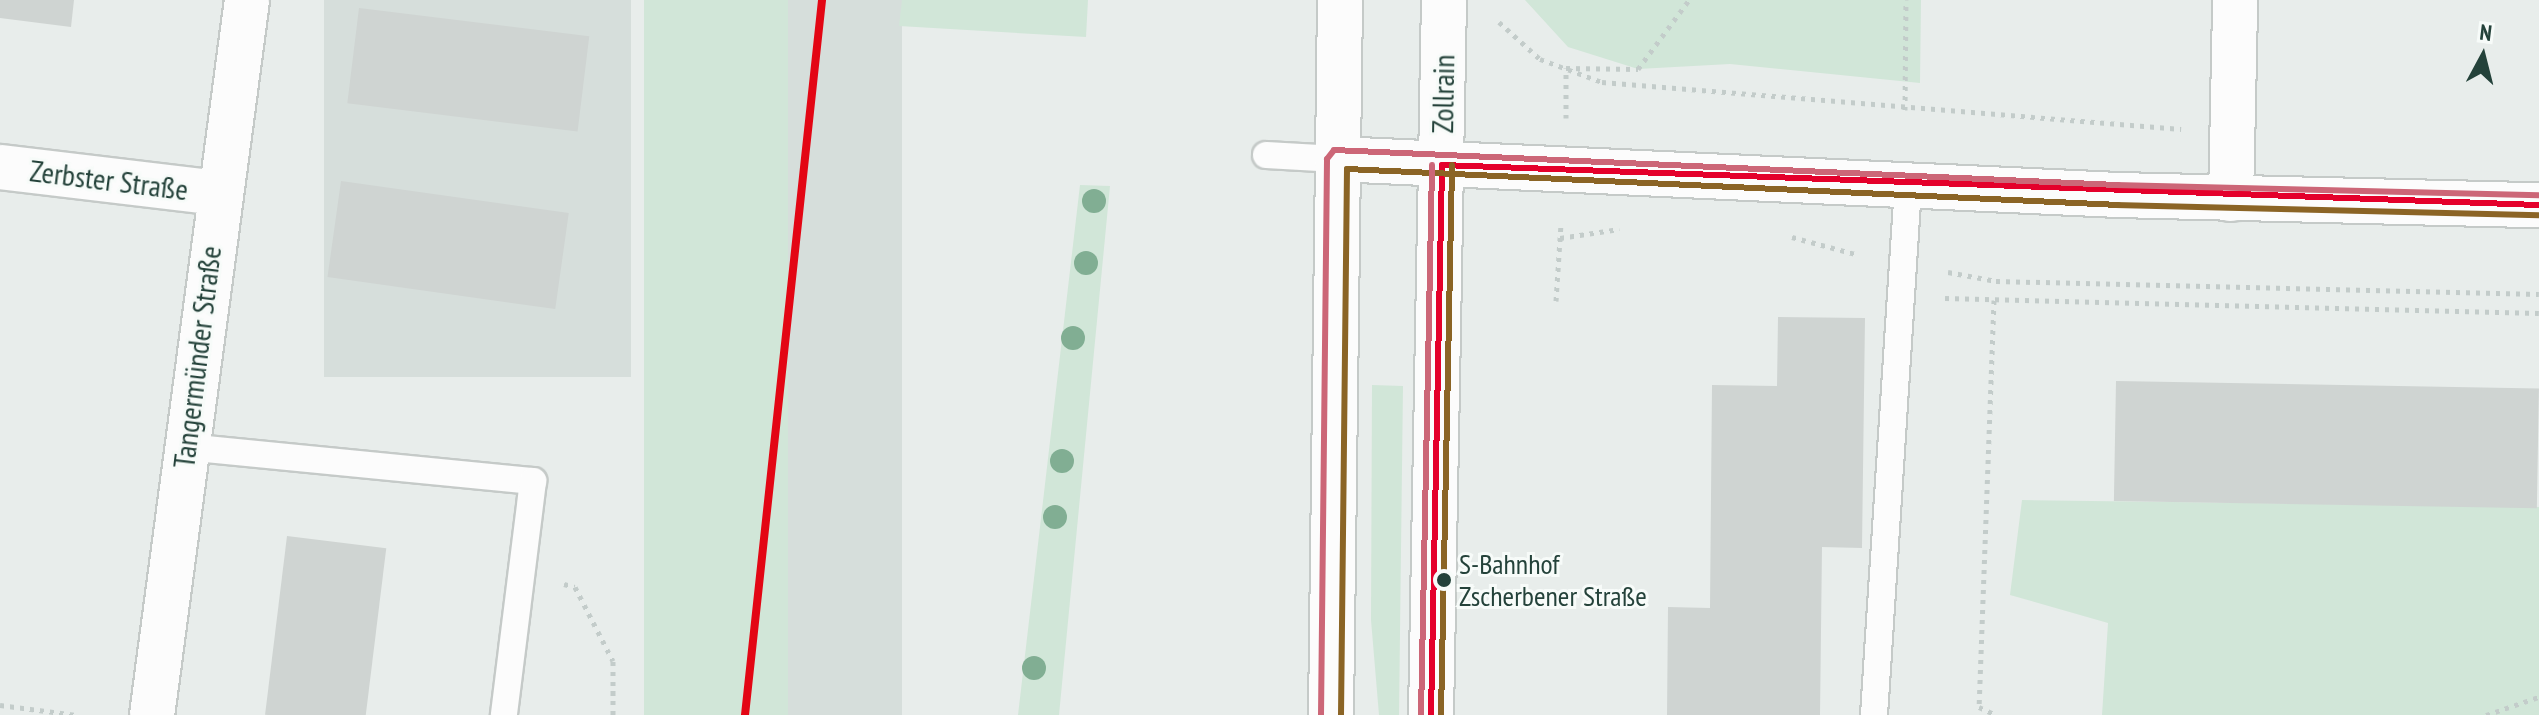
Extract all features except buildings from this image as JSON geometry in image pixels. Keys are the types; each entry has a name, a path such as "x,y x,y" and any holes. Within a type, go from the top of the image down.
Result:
{"street":[{"name":"Tangermünder Straße","path":"152,715 218,193 247,0"},
{"path":"1331,715 1340,0"},
{"name":"Zollrain","path":"1431,715 1444,0"},
{"path":"2231,199 2235,0"},
{"path":"1337,159 1908,187 2231,199 2539,205"},
{"name":"Zerbster Straße","path":"0,167 218,193"}],"lane":[{"path":"1266,155 1337,159"},
{"path":"1874,715 1908,187"},
{"path":"186,447 533,481 504,715"}],"path":[{"path":"1566,68 1638,69 1689,0"},
{"path":"1905,110 1906,0"},
{"path":"1489,11 1540,59 1602,82 1905,110 2174,128 2232,142"},
{"path":"1556,301 1565,169 1566,68"},
{"path":"1560,238 1634,226"},
{"path":"1774,233 1996,281 2539,294"},
{"path":"1900,296 2539,313"},
{"path":"1994,300 1979,707 1996,715"},
{"path":"522,570 575,587 613,661 613,715"},
{"path":"2486,715 2539,697"},
{"path":"0,705 76,715"}],"shaded area":[{"path":"324,0 631,0 631,377 324,377"},
{"path":"788,0 902,0 902,715 788,715"}],"green space":[{"path":"644,0 788,0 788,715 644,715"},
{"path":"902,0 1088,0 1086,37 899,26"},
{"path":"1525,0 1921,0 1920,83 1730,64 1638,69 1568,47"},
{"path":"1080,185 1110,186 1059,715 1018,715"},
{"path":"1372,385 1403,386 1399,715 1379,715 1371,620"},
{"path":"2022,500 2539,507 2539,715 2102,715 2108,623 2010,595"}],"transit line":[{"path":"745,715 822,0"},
{"path":"1321,715 1327,159 1334,150 2118,185 2539,195"},
{"path":"1421,715 1432,165"},
{"path":"1442,165 2539,205"},
{"path":"1431,715 1442,165"},
{"path":"1441,715 1452,165"},
{"path":"1341,715 1347,169 2118,205 2539,215"}],"place":[{"name":"S-Bahnhof Zscherbener Straße","path":"1444,580"}]}
